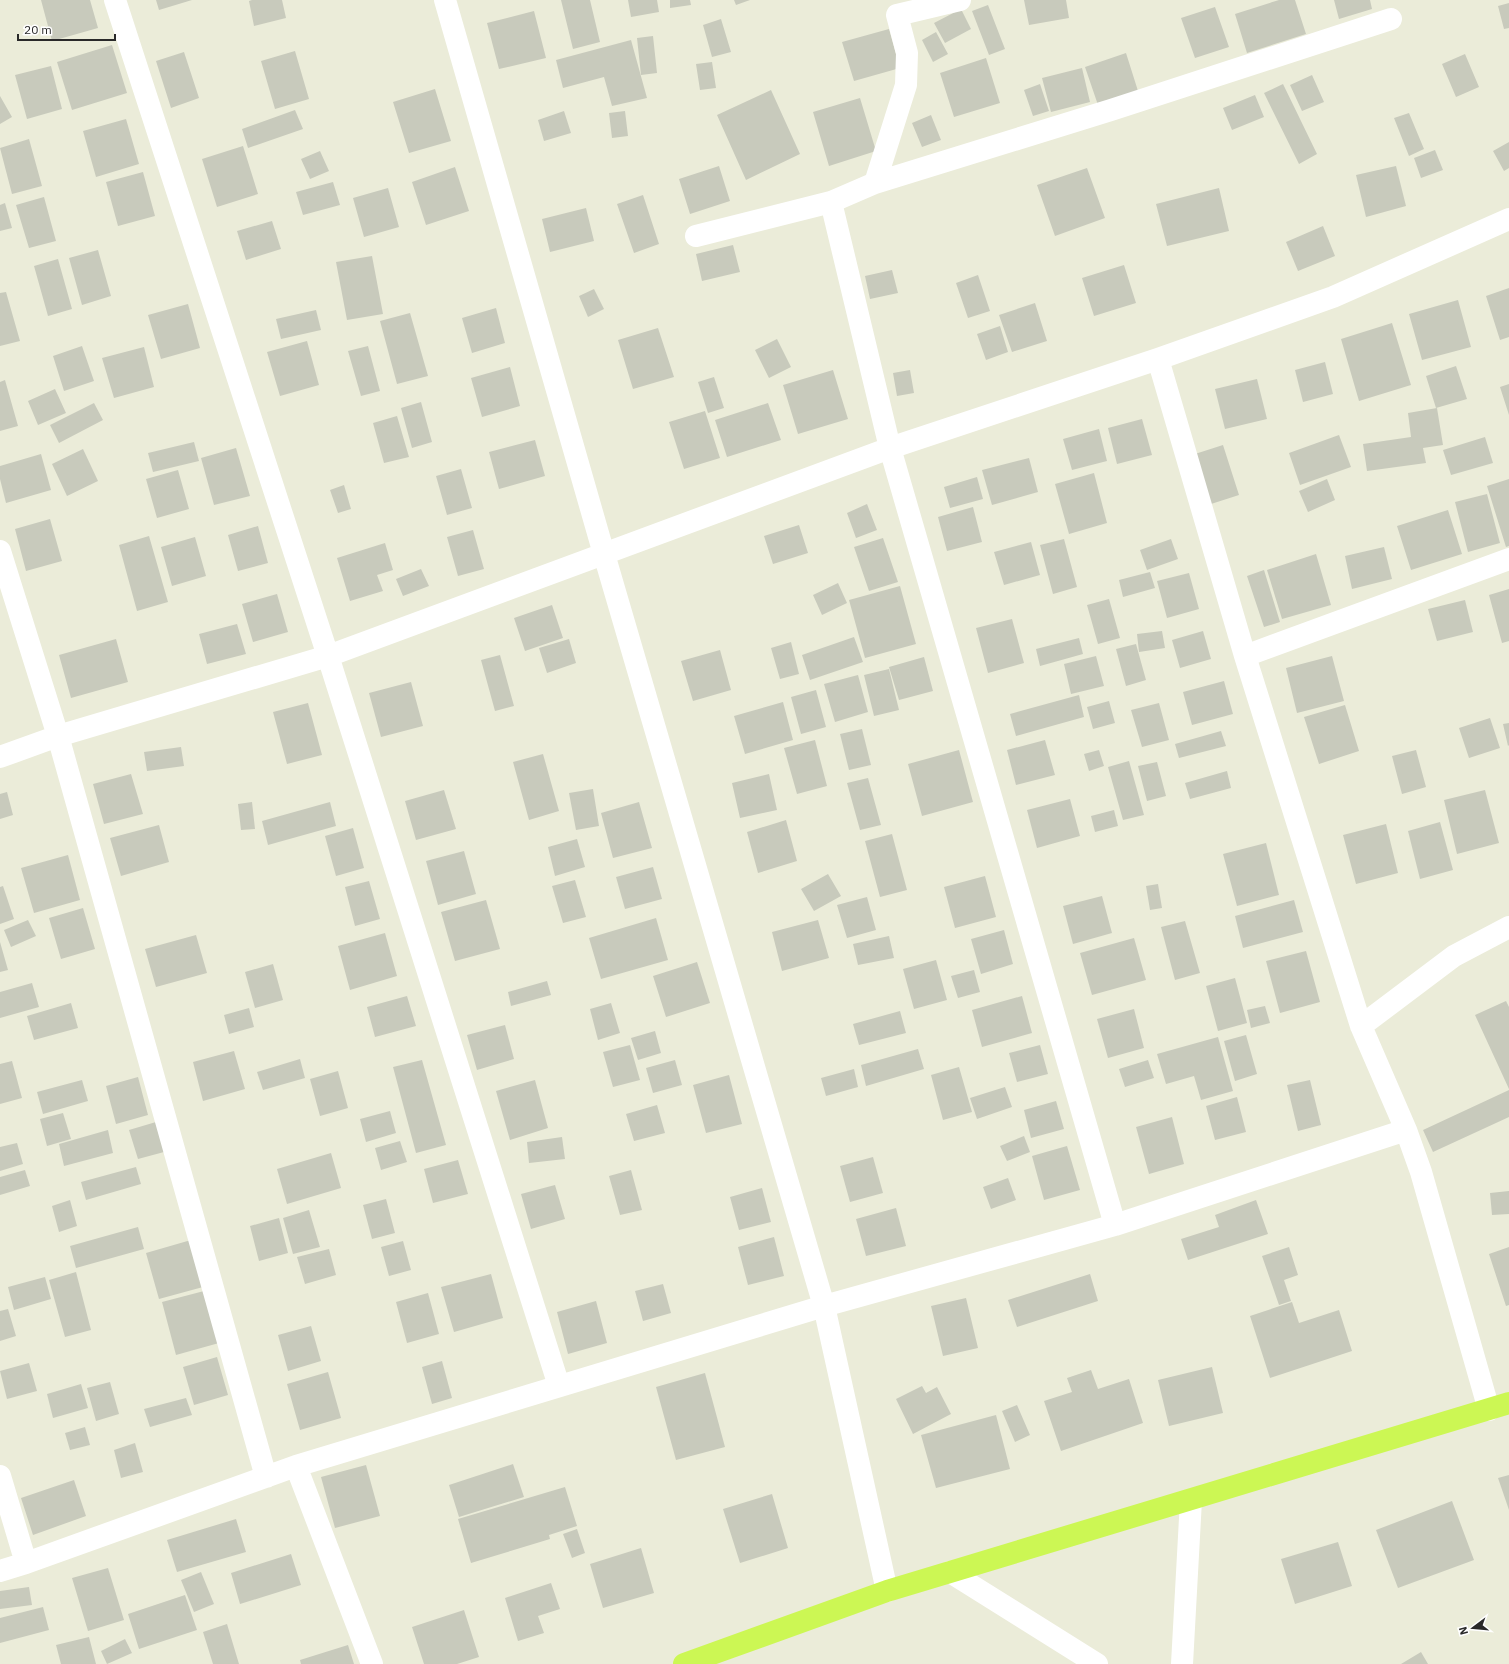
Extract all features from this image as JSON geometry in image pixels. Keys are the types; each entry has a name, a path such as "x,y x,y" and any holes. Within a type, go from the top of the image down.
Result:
{"main road":[{"path":"684,1664 887,1590 1191,1500 1499,1406"}],"street":[{"path":"115,0 328,656 559,1386"},
{"path":"445,0 604,554 824,1306 887,1590"},
{"path":"875,183 906,85 907,53 892,8 960,0"},
{"path":"696,236 831,202 875,183 1110,110 1391,19"},
{"path":"831,202 890,448 1115,1225"},
{"path":"0,756 58,736 328,656 890,448 1158,359 1333,297 1509,219"},
{"path":"1158,359 1245,656 1361,1026 1406,1130 1499,1406"},
{"path":"0,551 58,736 266,1477"},
{"path":"1245,656 1509,560"},
{"path":"1361,1026 1454,956 1509,927"},
{"path":"0,1570 26,1563 296,1466 824,1306 1115,1225 1406,1130"},
{"path":"296,1466 372,1664"},
{"path":"0,1476 26,1563"},
{"path":"1182,1664 1191,1500"},
{"path":"950,1572 1097,1664"}],"building":[{"path":"41,0 90,0 98,28 52,41"},
{"path":"156,0 192,0 159,10"},
{"path":"282,0 286,18 254,26 249,1"},
{"path":"561,0 590,0 600,42 573,49"},
{"path":"628,0 657,0 659,12 631,17"},
{"path":"670,0 690,0 691,5 670,8"},
{"path":"734,0 750,0 736,5"},
{"path":"1024,0 1066,0 1069,18 1029,25"},
{"path":"1279,0 1295,0 1306,34 1247,53 1235,14"},
{"path":"1334,0 1370,0 1372,9 1339,19"},
{"path":"1509,3 1509,28 1504,29 1498,6"},
{"path":"988,5 1005,49 989,55 972,11"},
{"path":"1215,7 1229,47 1195,58 1181,18"},
{"path":"961,9 971,29 945,43 934,23"},
{"path":"534,11 546,58 499,69 487,23"},
{"path":"721,19 731,52 712,57 703,25"},
{"path":"889,29 900,68 854,81 842,42"},
{"path":"936,32 948,54 933,62 922,40"},
{"path":"653,36 657,73 641,75 637,38"},
{"path":"631,40 647,98 612,106 604,77 563,88 556,60"},
{"path":"112,45 127,93 72,110 57,62"},
{"path":"295,51 309,99 275,109 261,61"},
{"path":"184,52 199,98 171,108 156,61"},
{"path":"1126,53 1138,91 1098,105 1085,67"},
{"path":"1465,54 1479,87 1456,97 1442,64"},
{"path":"986,58 1000,103 954,117 940,73"},
{"path":"712,62 716,88 700,90 696,64"},
{"path":"51,66 62,109 27,119 15,75"},
{"path":"1082,68 1090,102 1051,112 1042,78"},
{"path":"1312,75 1324,102 1302,111 1290,85"},
{"path":"1040,84 1049,111 1033,116 1024,90"},
{"path":"1283,84 1317,154 1299,164 1264,93"},
{"path":"435,89 451,141 409,153 393,102"},
{"path":"771,90 800,154 746,180 717,115"},
{"path":"1255,95 1264,117 1232,130 1223,108"},
{"path":"0,96 12,117 0,124"},
{"path":"860,98 876,151 829,166 813,112"},
{"path":"295,110 303,129 248,148 242,129"},
{"path":"564,111 571,133 544,141 538,120"},
{"path":"625,111 628,136 612,138 609,113"},
{"path":"1409,113 1424,149 1409,156 1394,118"},
{"path":"931,115 941,140 922,147 912,123"},
{"path":"126,119 139,164 96,177 83,131"},
{"path":"29,139 42,186 12,194 0,148"},
{"path":"1509,142 1509,168 1504,171 1493,151"},
{"path":"243,146 258,194 217,207 202,159"},
{"path":"1435,150 1443,170 1421,178 1414,158"},
{"path":"320,151 329,171 310,179 301,159"},
{"path":"719,166 730,201 690,214 679,179"},
{"path":"1396,166 1406,206 1366,217 1356,175"},
{"path":"455,167 469,211 426,225 412,182"},
{"path":"1087,168 1105,218 1055,236 1037,185"},
{"path":"143,172 155,216 118,226 106,182"},
{"path":"333,182 340,205 303,215 296,192"},
{"path":"388,188 399,227 364,237 353,198"},
{"path":"1219,188 1229,231 1167,246 1156,204"},
{"path":"643,195 659,244 634,253 617,204"},
{"path":"44,197 56,241 29,248 16,205"},
{"path":"5,203 12,228 0,231 0,205"},
{"path":"586,208 594,241 550,252 542,219"},
{"path":"272,221 281,249 246,260 237,231"},
{"path":"1323,226 1335,256 1298,271 1286,242"},
{"path":"733,245 740,272 702,281 696,254"},
{"path":"98,250 111,296 82,305 69,258"},
{"path":"372,256 383,314 347,320 336,262"},
{"path":"58,259 72,309 48,316 34,266"},
{"path":"1124,265 1136,303 1094,316 1082,278"},
{"path":"892,270 898,293 870,299 865,276"},
{"path":"978,275 990,311 968,318 956,283"},
{"path":"1509,288 1509,337 1500,340 1486,296"},
{"path":"594,289 604,309 588,317 579,296"},
{"path":"6,292 20,341 0,346 0,293"},
{"path":"1458,300 1471,347 1422,360 1409,314"},
{"path":"1035,303 1047,341 1012,352 999,315"},
{"path":"188,304 200,348 161,359 148,315"},
{"path":"496,308 505,343 472,353 462,318"},
{"path":"316,310 321,330 281,339 276,319"},
{"path":"410,313 428,376 397,384 380,321"},
{"path":"1392,323 1411,385 1359,401 1341,339"},
{"path":"1000,326 1008,352 986,360 977,334"},
{"path":"658,328 674,377 633,389 618,340"},
{"path":"777,339 791,367 769,378 755,350"},
{"path":"307,341 319,385 280,396 267,352"},
{"path":"82,346 94,381 64,391 53,356"},
{"path":"368,346 380,391 361,396 348,351"},
{"path":"144,347 154,387 114,398 102,358"},
{"path":"1325,362 1333,394 1303,402 1295,370"},
{"path":"1456,366 1467,399 1436,408 1426,376"},
{"path":"510,367 520,406 482,417 471,378"},
{"path":"833,370 848,419 798,434 783,385"},
{"path":"910,370 914,393 897,396 893,373"},
{"path":"714,377 724,408 708,413 698,382"},
{"path":"1257,379 1267,419 1225,429 1215,389"},
{"path":"5,380 18,426 0,431 0,382"},
{"path":"1509,384 1509,415 1500,387"},
{"path":"55,389 66,413 38,425 28,401"},
{"path":"421,402 432,442 412,448 401,408"},
{"path":"94,403 103,420 59,443 50,425"},
{"path":"768,403 781,440 727,457 715,420"},
{"path":"1437,408 1443,445 1423,448 1426,463 1367,471 1363,444 1411,437 1408,413"},
{"path":"705,411 720,458 684,469 669,422"},
{"path":"397,416 409,457 384,463 373,423"},
{"path":"1142,419 1152,455 1117,464 1108,428"},
{"path":"1099,429 1107,461 1072,470 1063,439"},
{"path":"1339,435 1351,467 1300,485 1289,453"},
{"path":"1485,437 1493,463 1451,475 1443,450"},
{"path":"535,440 545,476 499,489 489,452"},
{"path":"194,442 199,461 153,472 148,453"},
{"path":"1223,445 1239,495 1211,504 1195,454"},
{"path":"236,448 250,496 214,505 201,458"},
{"path":"83,449 98,481 67,496 52,464"},
{"path":"41,454 51,490 6,503 0,479 0,466"},
{"path":"1029,458 1038,492 992,505 982,470"},
{"path":"461,469 472,508 447,515 436,476"},
{"path":"178,470 189,509 157,518 146,479"},
{"path":"1094,473 1107,523 1069,534 1055,484"},
{"path":"977,477 983,499 950,508 944,487"},
{"path":"1327,479 1335,500 1308,512 1299,491"},
{"path":"1509,479 1509,546 1506,547 1487,486"},
{"path":"344,485 351,509 338,513 330,490"},
{"path":"1487,494 1500,543 1468,552 1455,502"},
{"path":"867,504 877,530 856,538 847,513"},
{"path":"973,507 982,542 947,551 938,517"},
{"path":"1448,510 1462,554 1411,570 1397,526"},
{"path":"50,519 62,561 26,571 15,529"},
{"path":"799,525 808,553 773,564 764,536"},
{"path":"258,526 268,563 238,571 228,535"},
{"path":"473,530 484,569 458,576 447,537"},
{"path":"149,536 168,602 137,611 119,545"},
{"path":"195,537 206,576 172,586 161,547"},
{"path":"883,538 898,582 869,591 854,547"},
{"path":"1064,539 1077,587 1053,594 1040,545"},
{"path":"1171,539 1178,559 1147,570 1140,550"},
{"path":"1031,542 1040,575 1004,585 994,552"},
{"path":"385,543 393,570 377,575 383,591 350,601 337,558"},
{"path":"1384,547 1392,579 1352,589 1345,556"},
{"path":"1316,554 1331,605 1282,619 1267,570"},
{"path":"421,569 429,586 403,596 396,579"},
{"path":"1264,570 1280,622 1264,627 1247,576"},
{"path":"1150,572 1155,588 1123,597 1119,580"},
{"path":"1189,573 1199,609 1167,618 1157,581"},
{"path":"838,583 847,603 822,615 813,595"},
{"path":"900,586 916,644 865,658 849,600"},
{"path":"1509,589 1509,641 1502,643 1489,595"},
{"path":"277,594 288,632 253,642 242,604"},
{"path":"1109,599 1120,638 1098,644 1087,605"},
{"path":"1465,600 1473,632 1437,641 1428,609"},
{"path":"552,605 563,638 525,651 514,618"},
{"path":"1012,619 1024,663 988,673 976,628"},
{"path":"237,624 246,654 207,664 199,634"},
{"path":"1162,631 1165,648 1139,652 1137,634"},
{"path":"1203,631 1211,659 1180,668 1172,640"},
{"path":"854,637 863,662 810,680 802,655"},
{"path":"1079,638 1083,654 1040,666 1036,649"},
{"path":"116,639 128,682 71,698 59,655"},
{"path":"569,639 576,663 547,673 539,648"},
{"path":"791,642 799,674 780,679 771,648"},
{"path":"1136,644 1146,680 1126,686 1116,649"},
{"path":"720,650 731,690 693,701 681,661"},
{"path":"500,655 514,706 495,711 481,660"},
{"path":"1096,656 1104,686 1071,694 1064,664"},
{"path":"1332,656 1344,701 1297,713 1286,668"},
{"path":"924,657 933,691 899,700 889,667"},
{"path":"889,669 899,710 874,716 864,675"},
{"path":"858,675 868,712 835,722 824,684"},
{"path":"1224,681 1233,714 1192,725 1183,692"},
{"path":"411,682 423,726 381,737 369,693"},
{"path":"816,690 826,727 801,734 791,697"},
{"path":"1079,695 1084,717 1016,736 1010,714"},
{"path":"1109,701 1115,723 1093,729 1087,707"},
{"path":"783,702 793,740 745,754 734,716"},
{"path":"308,703 322,755 287,764 273,712"},
{"path":"1159,703 1169,740 1142,747 1131,710"},
{"path":"1345,705 1359,751 1319,764 1304,717"},
{"path":"1490,718 1500,748 1469,758 1459,728"},
{"path":"1509,723 1509,745 1508,746 1503,724"},
{"path":"862,729 871,765 849,770 840,734"},
{"path":"1221,731 1226,746 1179,758 1175,744"},
{"path":"815,740 827,786 797,794 784,748"},
{"path":"1045,740 1055,775 1016,785 1007,750"},
{"path":"181,747 184,766 147,771 144,752"},
{"path":"959,750 973,802 922,816 908,764"},
{"path":"1099,750 1104,766 1089,771 1084,754"},
{"path":"1416,750 1426,787 1402,794 1392,756"},
{"path":"543,754 559,811 529,820 513,762"},
{"path":"1129,761 1144,815 1123,820 1108,767"},
{"path":"1157,762 1166,796 1147,801 1138,766"},
{"path":"1227,771 1231,788 1190,799 1185,783"},
{"path":"131,774 143,814 104,824 93,784"},
{"path":"769,774 777,810 740,818 732,783"},
{"path":"868,778 881,825 860,830 847,783"},
{"path":"593,789 599,826 576,830 569,793"},
{"path":"444,790 456,829 416,840 405,801"},
{"path":"1485,790 1499,843 1457,854 1444,800"},
{"path":"7,792 13,815 0,819 0,794"},
{"path":"1070,799 1080,836 1037,848 1027,810"},
{"path":"252,802 255,829 241,830 238,804"},
{"path":"330,802 336,826 268,845 262,821"},
{"path":"639,802 652,848 613,858 601,813"},
{"path":"1114,810 1118,826 1095,832 1091,816"},
{"path":"786,820 797,861 758,873 747,832"},
{"path":"1440,822 1453,870 1420,879 1408,831"},
{"path":"1386,824 1398,873 1356,884 1343,835"},
{"path":"159,825 169,862 121,876 110,838"},
{"path":"353,828 364,868 336,876 325,836"},
{"path":"892,834 907,890 880,897 865,841"},
{"path":"577,839 585,867 555,876 548,847"},
{"path":"1266,843 1279,895 1237,906 1223,854"},
{"path":"464,851 476,894 438,905 426,861"},
{"path":"68,855 80,900 34,913 21,868"},
{"path":"653,867 662,899 625,909 616,877"},
{"path":"828,874 841,896 814,911 801,889"},
{"path":"985,876 996,917 955,928 944,887"},
{"path":"575,880 586,917 563,923 552,886"},
{"path":"369,881 380,919 355,926 345,887"},
{"path":"1158,884 1162,908 1150,910 1146,886"},
{"path":"3,886 14,919 0,924 0,887"},
{"path":"1102,896 1112,933 1073,944 1063,906"},
{"path":"867,897 876,930 847,938 837,905"},
{"path":"486,900 500,949 455,961 441,912"},
{"path":"1294,900 1303,932 1243,948 1235,916"},
{"path":"83,908 95,949 61,959 49,918"},
{"path":"656,918 668,960 601,979 589,938"},
{"path":"28,920 36,936 11,947 4,930"},
{"path":"818,920 829,958 782,971 772,932"},
{"path":"1185,921 1200,973 1175,980 1161,927"},
{"path":"1004,930 1013,964 981,974 971,939"},
{"path":"385,933 397,976 350,990 338,946"},
{"path":"196,935 207,973 156,987 145,949"},
{"path":"889,936 894,958 858,965 853,944"},
{"path":"1134,938 1146,980 1092,995 1080,953"},
{"path":"0,942 8,970 0,972"},
{"path":"1306,951 1320,1002 1280,1013 1266,961"},
{"path":"936,960 947,1000 914,1009 903,969"},
{"path":"697,962 710,1003 666,1017 653,976"},
{"path":"273,964 283,1000 255,1008 245,972"},
{"path":"974,970 980,992 958,998 951,976"},
{"path":"1235,978 1247,1023 1218,1031 1206,986"},
{"path":"547,981 551,995 511,1006 508,992"},
{"path":"32,983 39,1007 0,1018 0,992"},
{"path":"407,996 416,1026 375,1037 367,1007"},
{"path":"1022,996 1032,1033 982,1047 972,1010"},
{"path":"1506,1001 1509,1007 1509,1089 1475,1015"},
{"path":"71,1003 78,1028 34,1040 27,1016"},
{"path":"611,1003 620,1033 598,1040 590,1009"},
{"path":"1265,1006 1270,1023 1251,1028 1247,1010"},
{"path":"249,1008 254,1027 229,1034 224,1015"},
{"path":"1134,1009 1144,1048 1108,1058 1097,1019"},
{"path":"900,1011 906,1033 859,1045 853,1024"},
{"path":"505,1025 514,1059 477,1070 467,1035"},
{"path":"655,1031 661,1053 638,1060 631,1038"},
{"path":"1246,1035 1257,1074 1235,1081 1224,1041"},
{"path":"1218,1037 1233,1091 1201,1100 1194,1076 1166,1084 1157,1054"},
{"path":"630,1045 640,1080 613,1087 603,1052"},
{"path":"1040,1045 1048,1074 1017,1082 1009,1053"},
{"path":"918,1049 924,1069 866,1086 861,1065"},
{"path":"234,1051 245,1089 203,1101 193,1062"},
{"path":"300,1059 305,1078 263,1090 257,1072"},
{"path":"422,1060 446,1145 416,1153 393,1067"},
{"path":"675,1060 682,1085 653,1093 646,1068"},
{"path":"1148,1060 1154,1078 1125,1087 1119,1069"},
{"path":"12,1061 22,1098 0,1104 0,1064"},
{"path":"959,1067 972,1112 943,1120 931,1075"},
{"path":"854,1069 858,1087 826,1096 821,1078"},
{"path":"338,1071 348,1108 320,1116 310,1079"},
{"path":"729,1075 742,1124 706,1133 693,1085"},
{"path":"138,1077 148,1115 116,1124 106,1086"},
{"path":"82,1080 88,1101 43,1114 37,1092"},
{"path":"535,1080 548,1128 510,1140 496,1091"},
{"path":"1310,1080 1321,1125 1298,1131 1287,1085"},
{"path":"1005,1087 1012,1107 977,1119 970,1098"},
{"path":"1509,1090 1509,1117 1433,1152 1423,1130"},
{"path":"1237,1097 1246,1132 1215,1140 1206,1106"},
{"path":"1056,1101 1064,1129 1031,1138 1024,1110"},
{"path":"657,1105 665,1133 634,1141 626,1114"},
{"path":"390,1111 396,1133 366,1142 360,1119"},
{"path":"63,1113 71,1139 47,1146 40,1119"},
{"path":"1172,1117 1184,1164 1149,1174 1136,1127"},
{"path":"156,1122 164,1152 138,1159 129,1130"},
{"path":"108,1130 113,1153 64,1166 59,1144"},
{"path":"1024,1136 1030,1152 1007,1161 1000,1146"},
{"path":"562,1137 565,1159 529,1163 527,1142"},
{"path":"400,1141 407,1162 381,1170 375,1148"},
{"path":"17,1143 23,1164 0,1171 0,1147"},
{"path":"1067,1146 1080,1190 1044,1200 1032,1156"},
{"path":"331,1153 341,1188 287,1204 277,1169"},
{"path":"873,1157 883,1193 850,1202 840,1166"},
{"path":"458,1160 468,1194 433,1203 424,1169"},
{"path":"136,1167 141,1184 86,1200 81,1182"},
{"path":"25,1170 30,1186 0,1195 0,1177"},
{"path":"631,1170 642,1210 620,1215 609,1176"},
{"path":"1008,1178 1016,1200 991,1209 983,1187"},
{"path":"555,1185 565,1219 531,1229 521,1194"},
{"path":"762,1188 771,1222 739,1230 730,1197"},
{"path":"1509,1191 1509,1214 1492,1215 1490,1193"},
{"path":"386,1199 395,1233 372,1239 363,1205"},
{"path":"70,1200 77,1226 59,1232 52,1206"},
{"path":"1256,1200 1268,1234 1188,1260 1181,1239 1219,1227 1215,1215"},
{"path":"896,1208 906,1246 866,1256 856,1219"},
{"path":"309,1210 320,1247 293,1254 283,1218"},
{"path":"279,1218 288,1253 259,1261 250,1226"},
{"path":"138,1227 144,1249 76,1268 70,1246"},
{"path":"774,1237 784,1276 748,1285 738,1247"},
{"path":"191,1240 203,1287 159,1299 146,1253"},
{"path":"403,1241 411,1270 389,1276 381,1247"},
{"path":"1289,1247 1298,1275 1284,1280 1291,1301 1279,1305 1262,1256"},
{"path":"1509,1247 1509,1305 1506,1306 1489,1254"},
{"path":"329,1249 336,1275 305,1284 297,1257"},
{"path":"76,1272 91,1330 65,1337 49,1280"},
{"path":"491,1274 503,1318 454,1332 441,1287"},
{"path":"1090,1274 1098,1301 1017,1327 1008,1300"},
{"path":"45,1277 51,1299 14,1310 8,1287"},
{"path":"663,1284 671,1313 643,1321 635,1291"},
{"path":"204,1291 219,1343 176,1355 162,1302"},
{"path":"428,1293 439,1334 407,1343 396,1302"},
{"path":"966,1298 978,1348 943,1356 931,1306"},
{"path":"596,1301 607,1343 568,1354 557,1312"},
{"path":"1292,1302 1299,1323 1339,1310 1352,1351 1270,1378 1250,1316"},
{"path":"8,1309 16,1336 0,1341 0,1311"},
{"path":"311,1326 321,1361 288,1371 278,1335"},
{"path":"217,1357 228,1395 194,1405 183,1367"},
{"path":"442,1361 452,1398 432,1404 422,1367"},
{"path":"29,1363 37,1391 7,1399 0,1371"},
{"path":"1212,1367 1223,1413 1169,1426 1158,1380"},
{"path":"1091,1370 1098,1389 1129,1379 1143,1423 1061,1451 1044,1401 1072,1392 1067,1378"},
{"path":"328,1372 341,1418 300,1430 287,1384"},
{"path":"705,1373 725,1447 676,1460 656,1387"},
{"path":"110,1382 119,1414 96,1421 87,1388"},
{"path":"81,1384 88,1408 53,1418 47,1394"},
{"path":"922,1386 926,1393 937,1387 951,1414 913,1434 896,1399"},
{"path":"186,1398 192,1415 150,1427 144,1409"},
{"path":"1017,1405 1030,1435 1015,1442 1002,1411"},
{"path":"996,1415 1010,1469 936,1488 921,1435"},
{"path":"85,1427 90,1445 70,1450 65,1433"},
{"path":"135,1443 143,1472 121,1478 114,1450"},
{"path":"513,1464 524,1497 459,1517 449,1485"},
{"path":"366,1465 380,1516 335,1528 321,1477"},
{"path":"1509,1475 1509,1510 1498,1478"},
{"path":"74,1480 86,1516 33,1535 21,1498"},
{"path":"565,1487 577,1526 549,1535 550,1539 471,1563 458,1519"},
{"path":"772,1494 788,1548 740,1563 723,1509"},
{"path":"1452,1501 1474,1560 1398,1588 1376,1530"},
{"path":"236,1519 246,1552 177,1572 167,1540"},
{"path":"577,1529 585,1553 572,1558 563,1534"},
{"path":"1338,1542 1352,1586 1295,1604 1281,1559"},
{"path":"641,1548 654,1593 603,1608 590,1564"},
{"path":"291,1554 301,1585 240,1604 231,1573"},
{"path":"108,1568 124,1620 88,1631 72,1578"},
{"path":"201,1572 214,1604 194,1612 181,1580"},
{"path":"551,1583 560,1609 538,1616 544,1633 518,1641 505,1598"},
{"path":"29,1587 32,1605 0,1609 0,1591"},
{"path":"185,1595 197,1630 139,1649 128,1614"},
{"path":"43,1607 49,1630 0,1643 0,1618"},
{"path":"464,1610 479,1657 457,1664 424,1664 412,1627"},
{"path":"227,1624 239,1664 213,1664 203,1632"},
{"path":"89,1637 96,1664 61,1664 56,1645"},
{"path":"125,1639 132,1653 107,1664 101,1651"},
{"path":"348,1645 354,1664 301,1664 300,1660"},
{"path":"1421,1652 1428,1664 1401,1664"}]}
